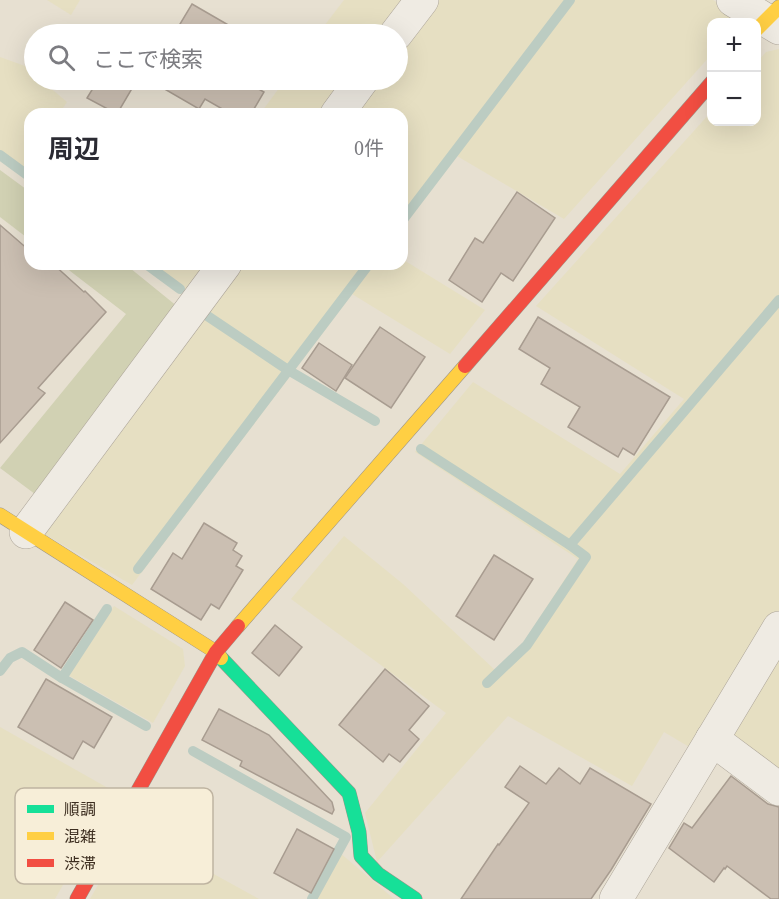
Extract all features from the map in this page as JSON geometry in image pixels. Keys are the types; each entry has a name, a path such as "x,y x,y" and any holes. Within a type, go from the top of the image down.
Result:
{"street":[{"path":"404,24 422,0"},
{"path":"733,0 770,21"},
{"path":"139,788 216,652 707,87"},
{"path":"341,108 355,90"},
{"path":"220,270 13,524 216,652 349,793 359,832 361,856 378,874 415,899"},
{"path":"616,899 779,628"},
{"path":"712,739 779,789"},
{"path":"76,899 85,884"}],"shaded area":[{"path":"47,0 80,0 71,15"},
{"path":"344,0 416,0 398,24 326,24"},
{"path":"430,0 713,0 735,13 735,18 707,18 707,59 564,219 457,156 408,220 408,108 349,108 362,90 408,90 408,30"},
{"path":"779,49 779,611 696,751 664,732 632,786 508,716 377,862 365,813 446,713 291,599 344,536 403,584 495,670 523,643 578,559 415,452 473,382 620,474 684,399 536,306 707,116 707,126 761,126 761,58 766,52"},
{"path":"0,57 24,66 24,90 53,90 67,102 63,108 24,108 24,166 19,174 0,160"},
{"path":"278,90 349,90 336,108 264,108"},
{"path":"408,263 485,310 450,354 352,294 132,585 41,532 228,270 408,270"},
{"path":"150,270 215,270 192,301"},
{"path":"114,606 183,649 185,666 153,723 68,675"},
{"path":"779,642 779,779 728,741"},
{"path":"0,727 108,788 15,788 15,884 63,884 55,899 0,899"},
{"path":"340,853 394,899 315,899"},
{"path":"213,874 259,899 90,899 98,884 213,884"}],"green space":[{"path":"0,170 24,188 24,235 0,217"},
{"path":"69,270 132,270 178,307 39,497 0,468 126,314"}],"building":[{"path":"192,4 227,24 180,24"},
{"path":"92,90 131,90 121,108 106,108 87,98"},
{"path":"166,90 260,90 264,92 255,108 221,108 205,99 197,108"},
{"path":"517,192 555,218 513,281 501,273 482,302 449,280 475,238 483,243"},
{"path":"0,225 24,246 24,270 60,270 106,312 38,388 45,393 0,443"},
{"path":"538,317 670,397 634,455 623,448 618,457 568,427 580,407 541,384 550,368 519,349"},
{"path":"380,327 425,357 391,408 345,378"},
{"path":"319,343 352,365 336,391 302,368"},
{"path":"204,523 237,543 233,550 242,556 236,566 243,570 219,609 211,604 201,620 151,589 173,553 182,559"},
{"path":"494,555 533,579 494,640 456,616"},
{"path":"65,602 93,620 61,668 34,650"},
{"path":"275,625 302,647 279,676 252,653"},
{"path":"385,669 429,706 409,730 419,739 400,762 389,754 383,762 339,725"},
{"path":"46,679 112,717 94,748 83,741 73,759 18,727"},
{"path":"219,709 269,735 332,802 334,810 332,814 240,766 242,761 202,740"},
{"path":"520,766 546,784 559,768 580,784 590,768 651,804 591,899 461,899 529,803 505,787"},
{"path":"731,776 768,804 779,807 779,899 771,899 727,866 714,882 669,848 684,823 692,828"},
{"path":"297,829 334,849 311,893 274,873"}],"waterway":[{"path":"408,213 570,0"},
{"path":"0,155 24,173"},
{"path":"154,270 180,289"},
{"path":"138,569 364,270"},
{"path":"570,545 779,300"},
{"path":"200,311 288,370 375,421"},
{"path":"421,449 586,557 527,645 487,683"},
{"path":"62,678 107,609"},
{"path":"0,671 10,658 22,652 62,678 146,726"},
{"path":"193,751 346,837 312,899"}],"traffic: fast":[{"path":"221,658 349,793 359,832 361,856 378,874 415,899"}],"traffic: slow":[{"path":"761,25 779,7"},
{"path":"238,626 465,366"},
{"path":"0,515 216,652 221,658"}],"traffic: jam":[{"path":"465,366 707,88"},
{"path":"139,788 216,652 238,626"},
{"path":"77,899 85,884"}]}
